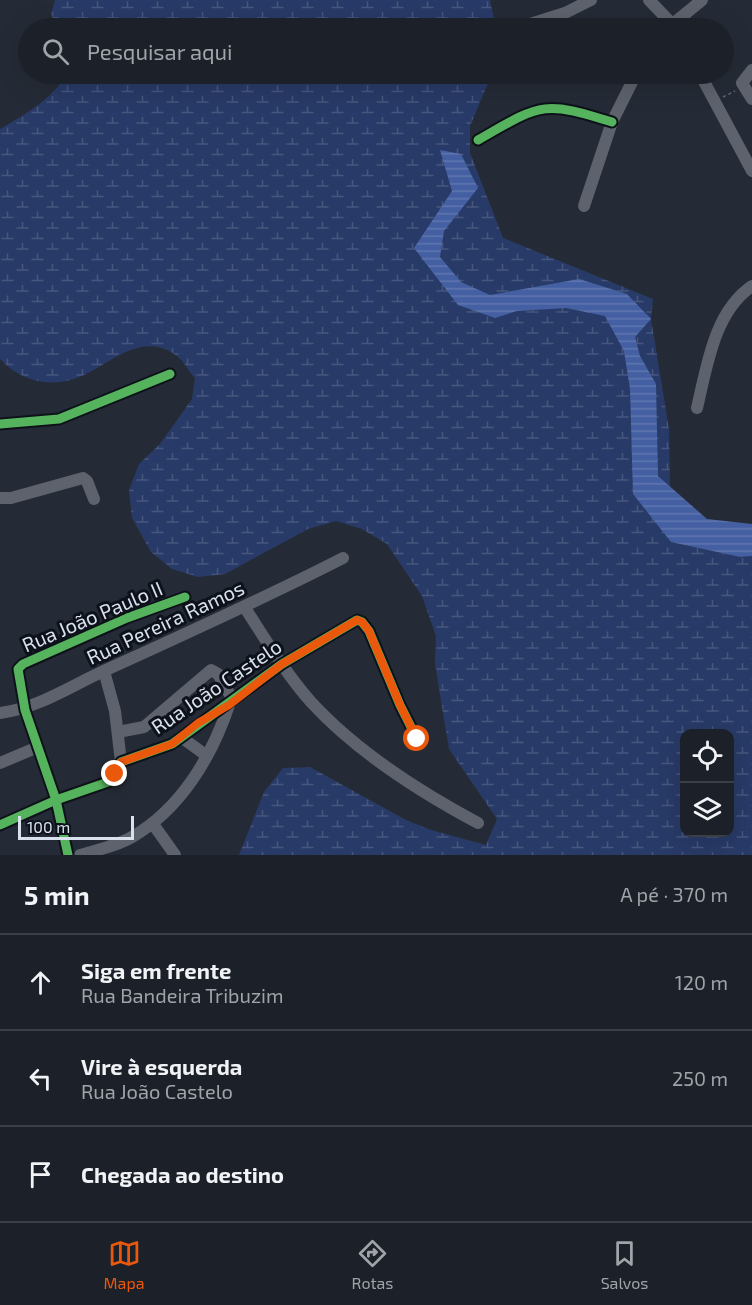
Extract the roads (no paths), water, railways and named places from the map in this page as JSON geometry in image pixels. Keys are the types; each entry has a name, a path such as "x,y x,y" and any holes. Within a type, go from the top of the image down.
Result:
{"street":[{"path":"549,18 591,0"},
{"path":"649,0 665,18"},
{"path":"681,18 702,0"},
{"path":"752,70 743,80 744,87 752,99"},
{"path":"584,206 612,122 631,84"},
{"path":"706,84 752,171"},
{"path":"478,140 523,114 549,107 570,109 612,122"},
{"path":"697,408 720,326 728,310 752,286"},
{"path":"0,424 58,419 170,374"},
{"path":"0,498 11,498 83,478 87,481 94,499"},
{"name":"Rua Pereira Ramos","path":"0,714 26,710 104,671 245,608 343,558"},
{"name":"Rua João Paulo II","path":"26,710 18,674 23,664 127,618 186,597"},
{"path":"245,608 282,664 311,701 398,776 478,822"},
{"name":"Rua João Castelo","path":"121,762 172,744 282,664 357,620 362,622 369,631 417,739"},
{"path":"80,855 117,844 153,824 187,786 207,756 231,702 218,674 211,670 144,727 118,732"},
{"path":"0,825 56,800 108,782 121,762 115,711 104,671"},
{"path":"26,710 56,800 68,855"},
{"path":"181,737 207,756"},
{"path":"0,763 39,747"},
{"path":"153,824 175,855"}]}
